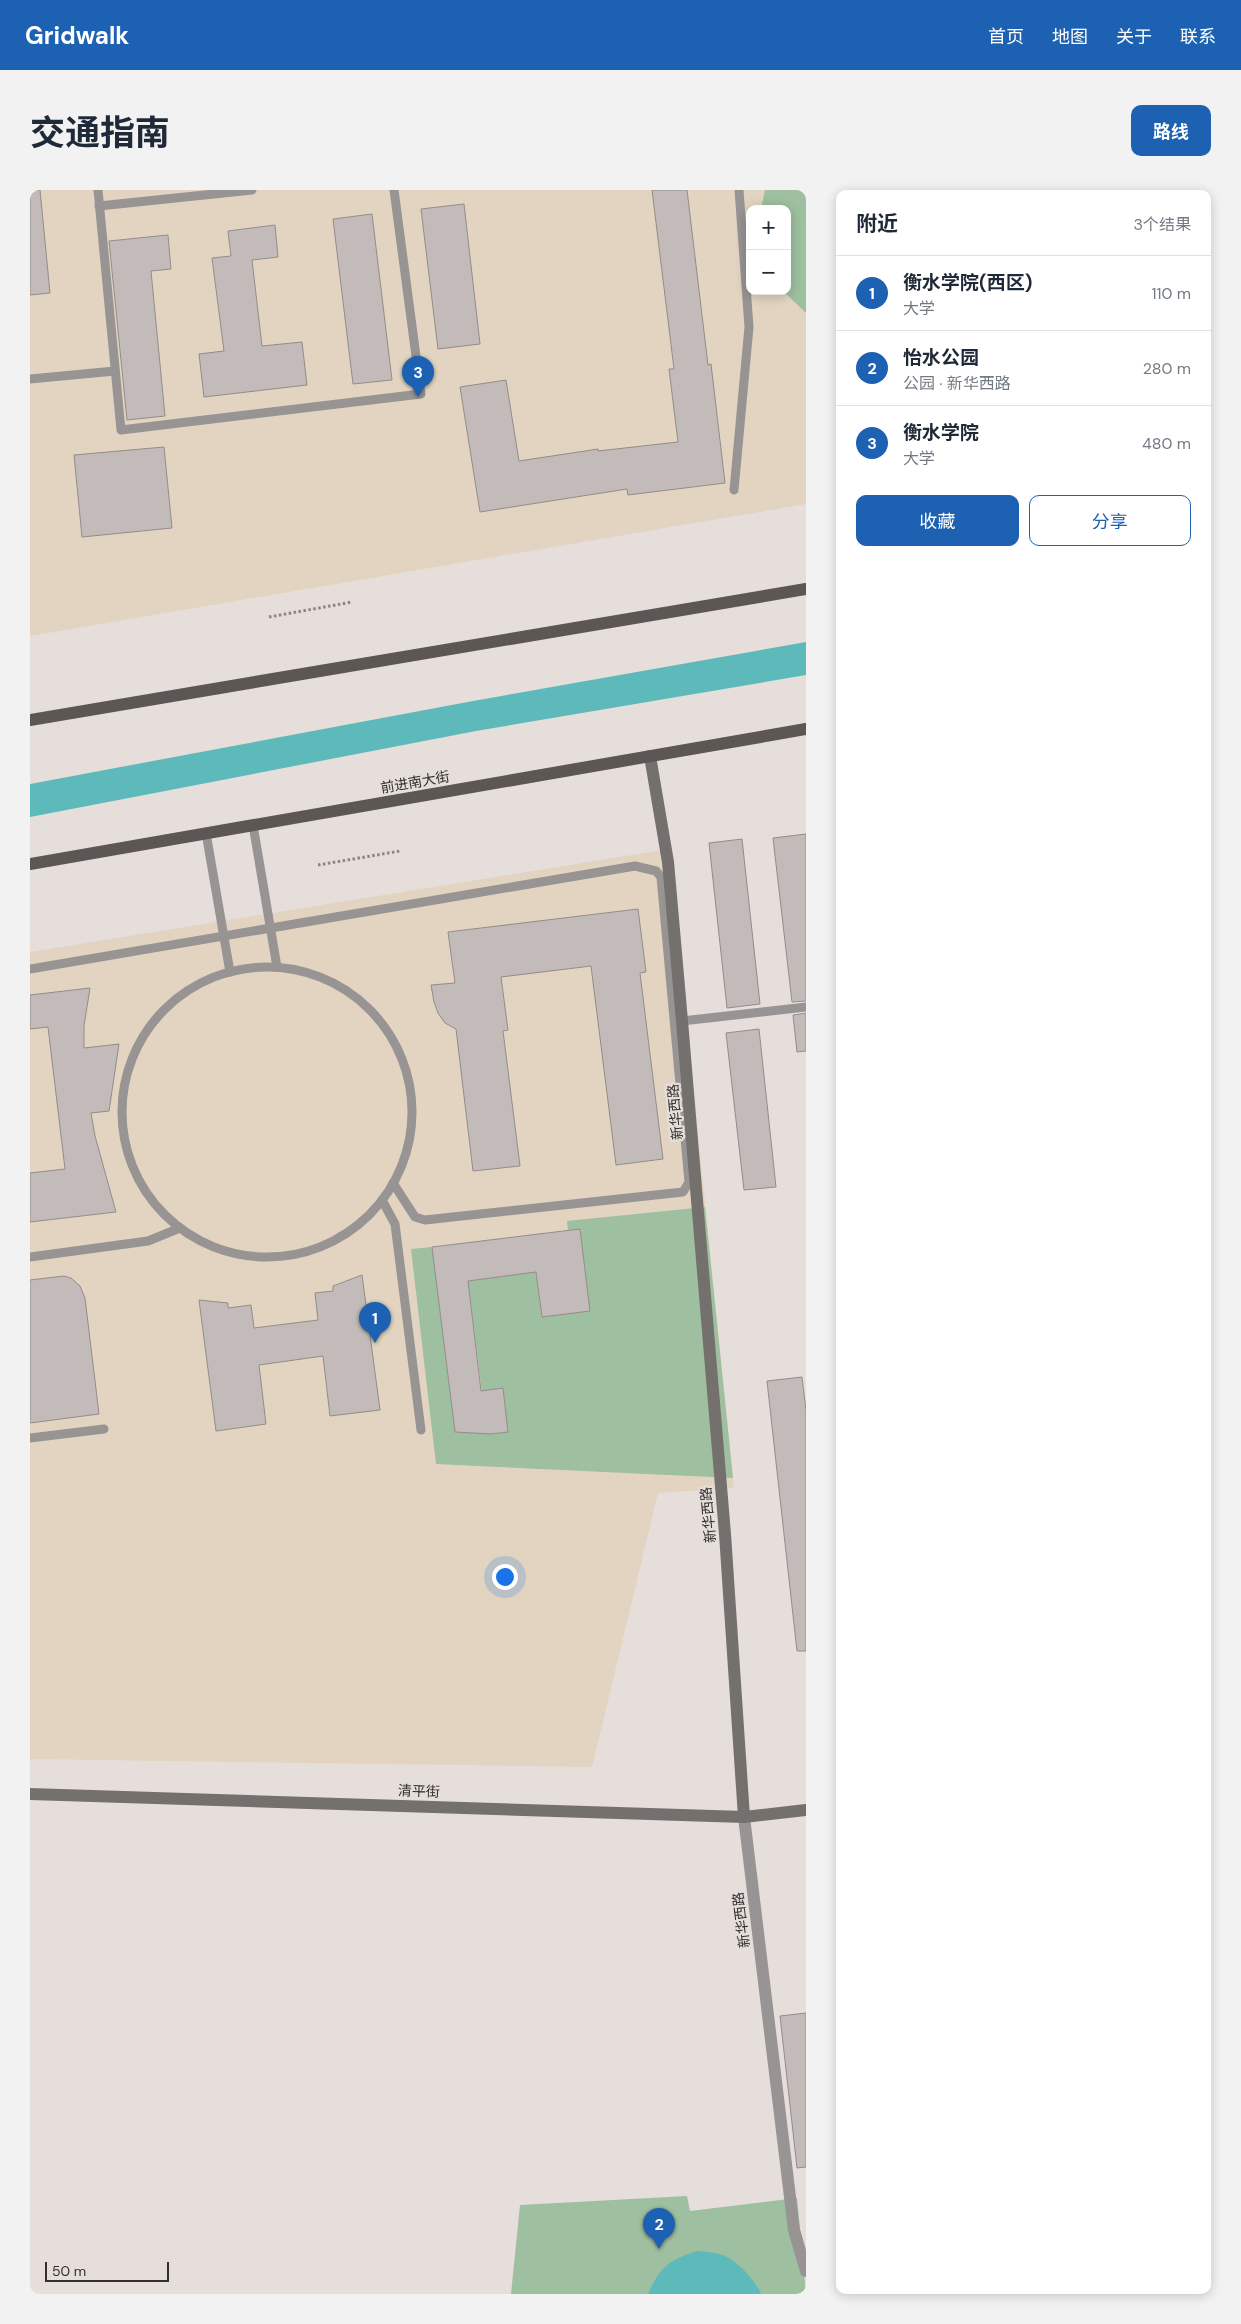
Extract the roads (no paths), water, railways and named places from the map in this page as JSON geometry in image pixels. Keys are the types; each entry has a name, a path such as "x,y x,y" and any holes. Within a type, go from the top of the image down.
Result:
{"main road":[{"path":"30,720 806,589"},
{"name":"前进南大街","path":"30,864 806,729"}],"street":[{"name":"新华西路","path":"650,756 668,862 725,1534 744,1816 794,2230 806,2271"},
{"name":"清平街","path":"30,1794 744,1816 806,1810"}],"lane":[{"path":"98,190 121,430 421,394 394,190"},
{"path":"99,206 252,190"},
{"path":"734,490 749,327 739,190"},
{"path":"30,379 116,371"},
{"path":"253,825 277,967"},
{"path":"206,833 230,972"},
{"path":"30,969 635,866 656,871 661,877 689,1182 684,1192 425,1220 415,1218 393,1183"},
{"path":"257,967 277,967 315,975 349,993 377,1019 398,1051 409,1088 411,1127 401,1165 393,1183 382,1200 362,1221 337,1239 310,1250 281,1256 242,1255 204,1243 180,1228 157,1207 136,1173 124,1135 123,1095 133,1056 153,1021 183,994 200,983 230,972 257,967"},
{"path":"682,1021 806,1007"},
{"path":"382,1200 395,1224 421,1430"},
{"path":"30,1257 148,1241 180,1228"},
{"path":"30,1438 104,1429"}],"water":[{"path":"806,642 806,675 476,731 30,817 30,784 473,701"},
{"path":"697,2251 711,2252 730,2259 751,2278 761,2294 648,2294 657,2277 666,2266 672,2261"}],"place":[{"name":"衡水学院","path":"418,397"},
{"name":"衡水学院(西区)","path":"375,1343"},
{"name":"怡水公园","path":"659,2249"}]}
